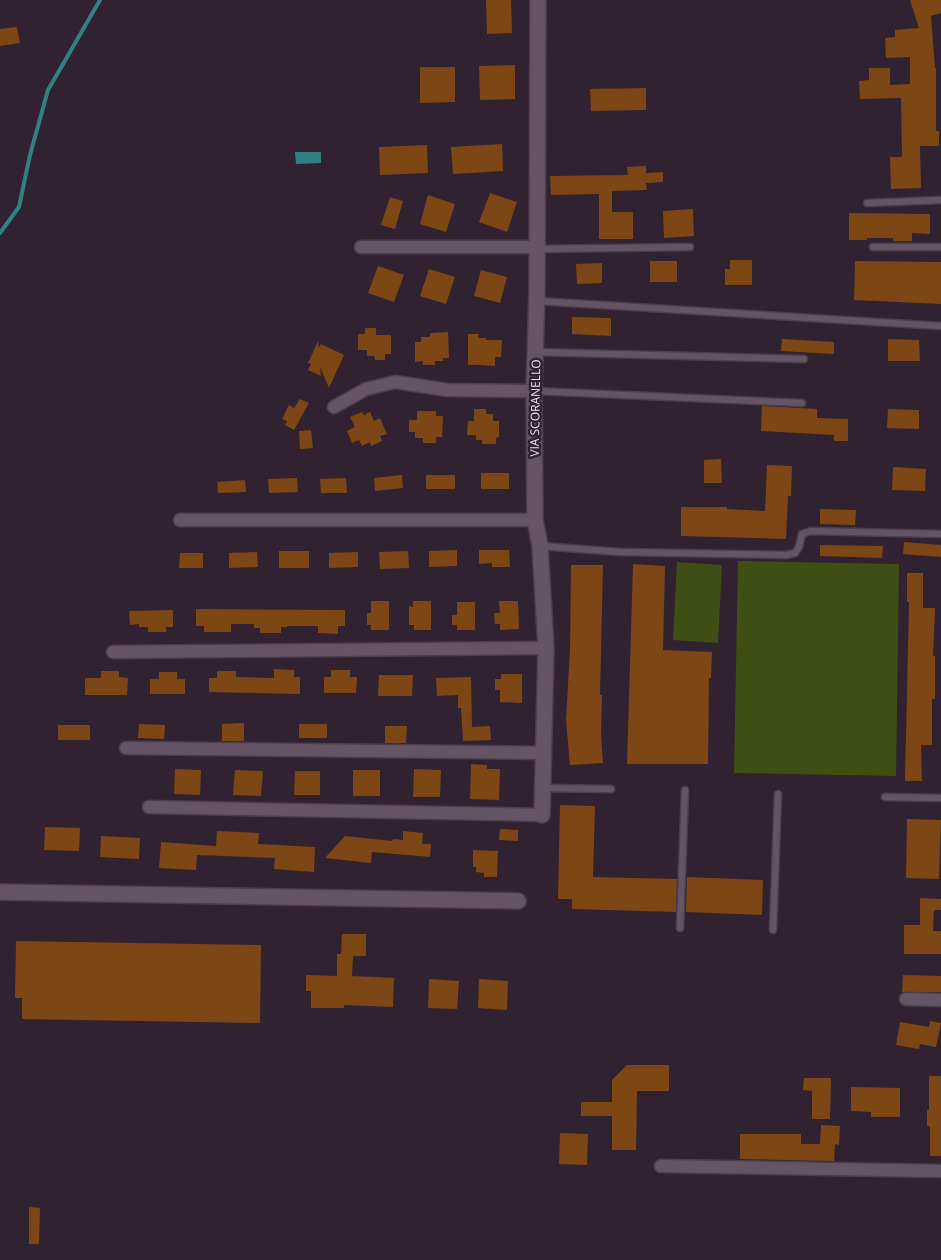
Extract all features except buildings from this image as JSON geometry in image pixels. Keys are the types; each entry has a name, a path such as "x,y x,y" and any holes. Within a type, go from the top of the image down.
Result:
{"street":[{"name":"VIA SCORANELLO","path":"538,0 537,301 534,391 535,520 540,546 546,648 542,815"},
{"path":"361,247 537,248"},
{"path":"334,407 366,389 395,382 455,390 534,391"},
{"path":"180,520 535,520"},
{"path":"113,652 546,648"},
{"path":"126,748 544,753"},
{"path":"148,807 542,815"},
{"path":"0,892 518,901"},
{"path":"906,999 941,1000"},
{"path":"660,1166 941,1171"}],"lane":[{"path":"866,203 941,200"},
{"path":"537,248 690,246"},
{"path":"873,247 941,246"},
{"path":"537,301 941,326"},
{"path":"535,352 804,359"},
{"path":"534,391 802,403"},
{"path":"540,546 620,552 786,556 795,553 799,547 802,534 811,531 941,534"},
{"path":"543,788 611,789"},
{"path":"680,928 685,790"},
{"path":"773,930 778,794"},
{"path":"884,797 941,798"}],"shaded area":[{"path":"295,152 321,152 321,163 296,164"},
{"path":"738,561 899,564 896,776 734,773"},
{"path":"677,562 722,565 718,643 673,640"}],"waterway":[{"path":"0,233 19,207 30,155 48,90 100,0"}]}
